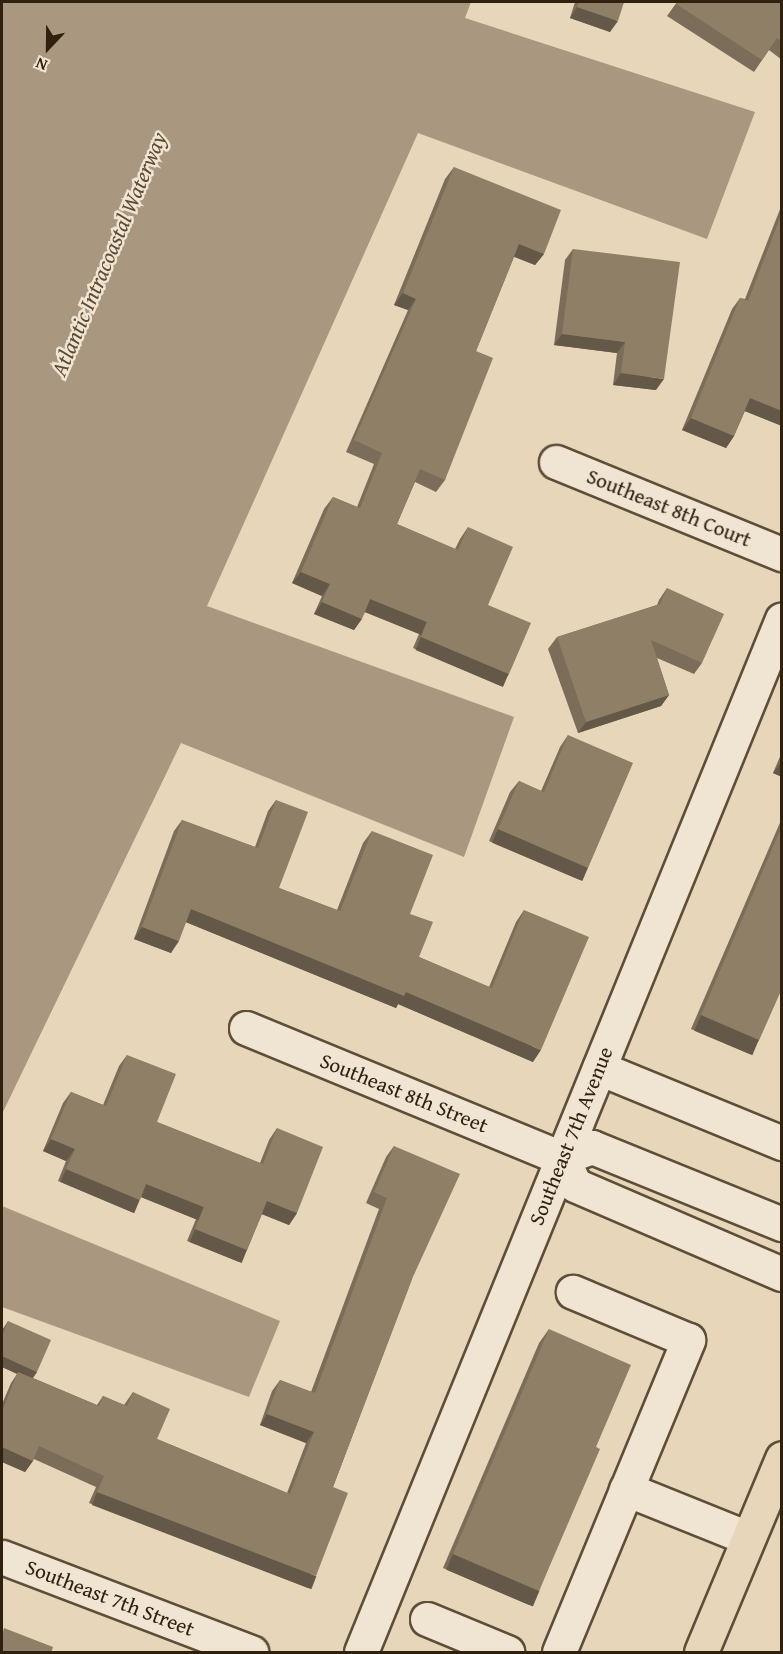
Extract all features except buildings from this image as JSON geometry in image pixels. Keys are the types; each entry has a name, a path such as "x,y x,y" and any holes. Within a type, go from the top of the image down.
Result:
{"main road":[{"path":"701,1653 782,1458"}],"street":[{"name":"Southeast 8th Court","path":"556,462 782,554"},
{"name":"Southeast 7th Avenue","path":"361,1653 782,620"},
{"name":"Southeast 8th Street","path":"246,1029 562,1158"},
{"path":"598,1068 782,1143"},
{"path":"782,1224 592,1147 562,1158 575,1185 782,1274"},
{"path":"559,1653 688,1340 573,1292"},
{"path":"626,1489 748,1538"},
{"name":"Southeast 7th Street","path":"2,1557 251,1653"},
{"path":"427,1619 507,1653"}],"water":[{"name":"Atlantic Intracoastal Waterway","path":"2,2 471,2 465,18 755,112 707,239 418,133 207,606 514,717 464,857 181,743 2,1114"},
{"path":"2,1206 280,1321 249,1397 2,1307"}]}
